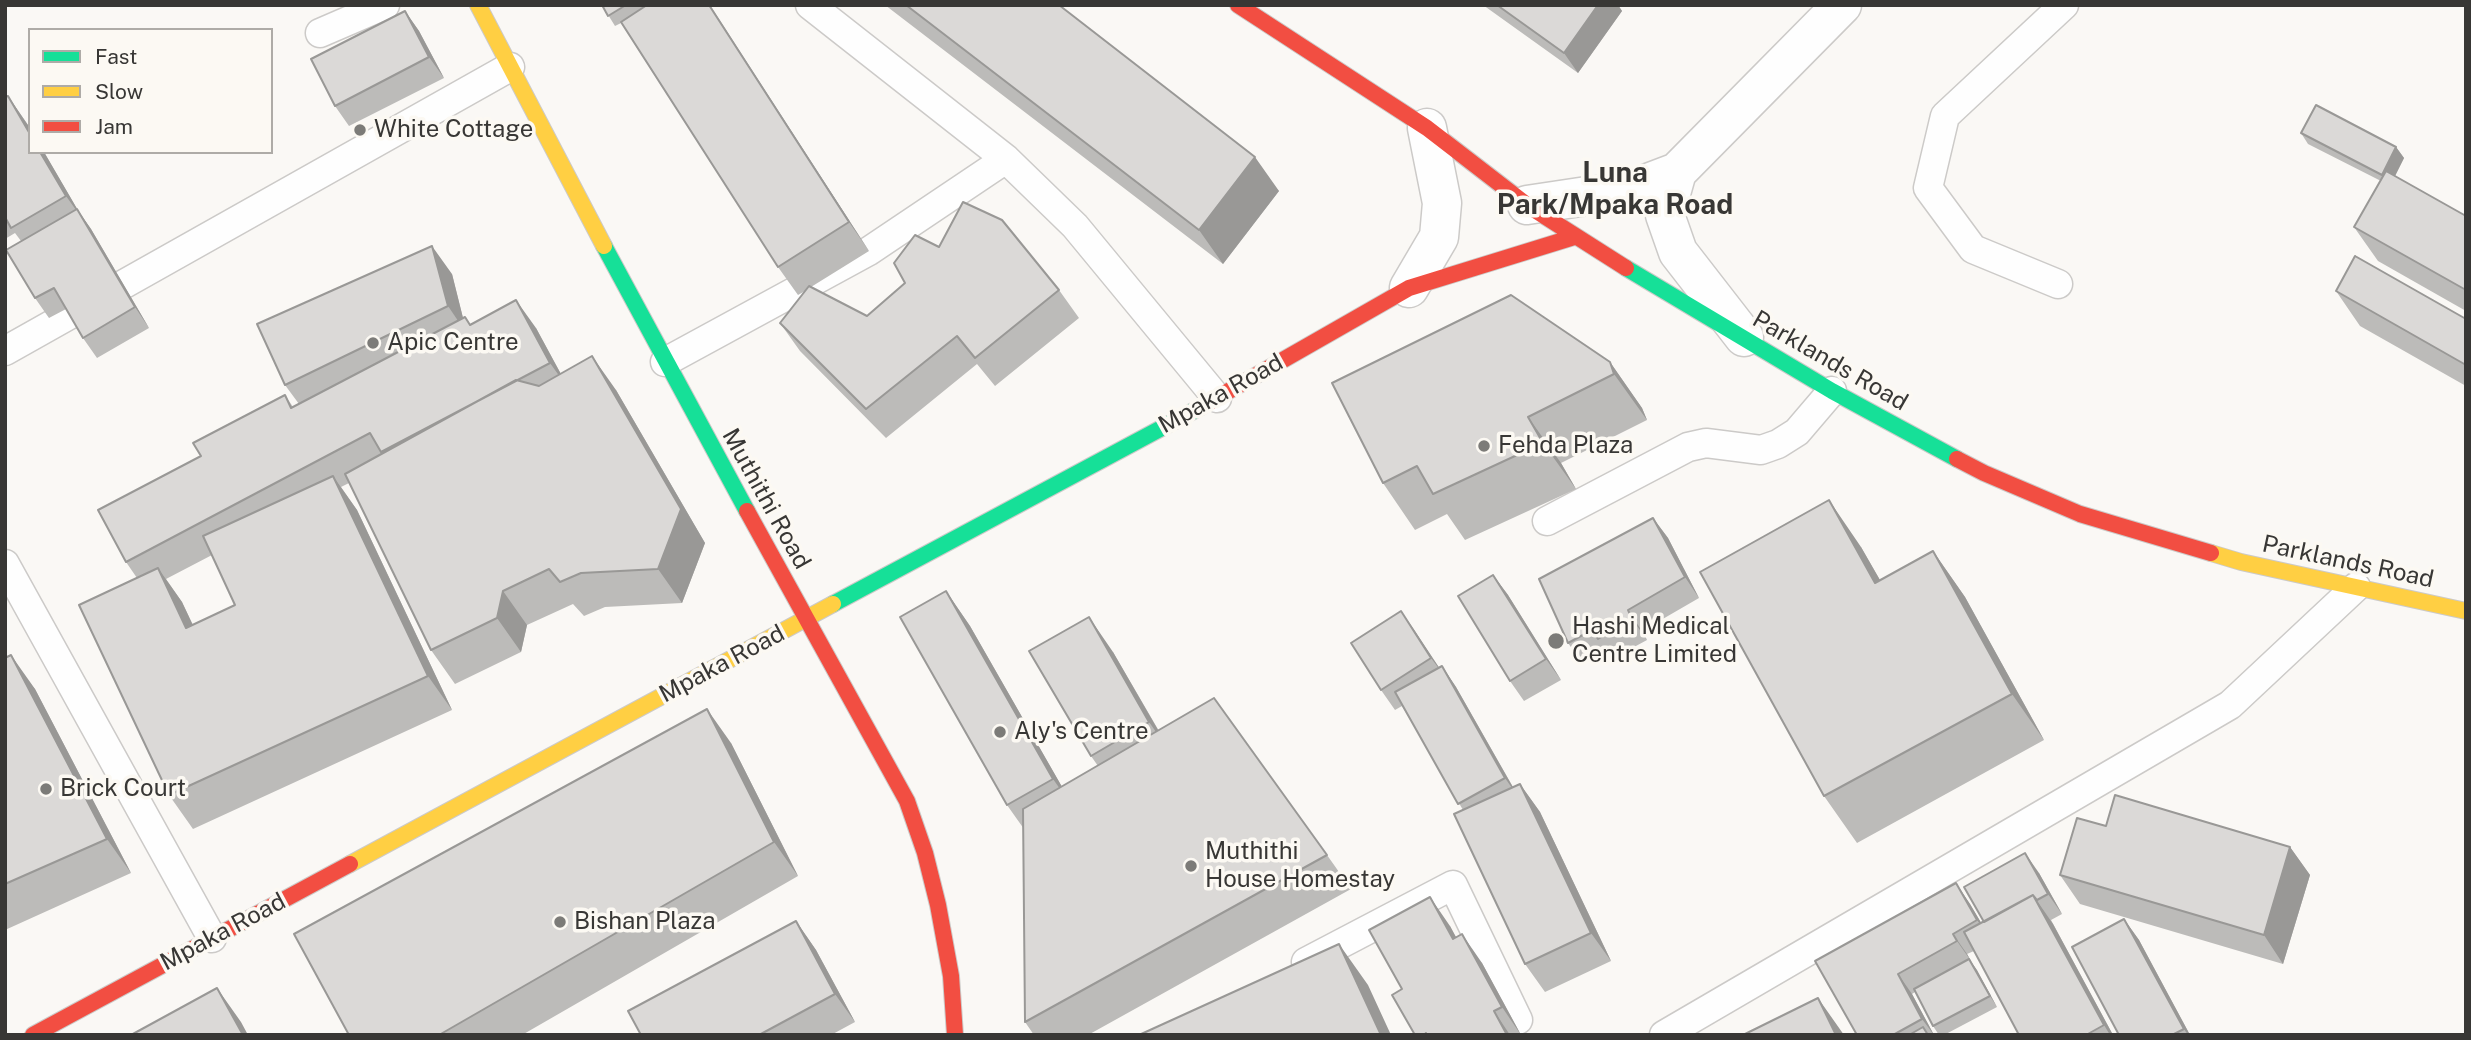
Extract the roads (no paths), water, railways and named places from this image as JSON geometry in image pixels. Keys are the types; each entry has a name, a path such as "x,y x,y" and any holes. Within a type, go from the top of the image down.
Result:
{"street":[{"name":"Muthithi Road","path":"478,5 665,362 907,801 925,853 951,976 947,1032"},
{"name":"Parklands Road","path":"1238,5 1427,128 1527,205 1574,237 1832,391 1984,472 2080,514 2241,562 2466,611"},
{"path":"1527,205 1619,194 1677,172 1842,5"},
{"name":"Mpaka Road","path":"1409,288 1439,237 1443,203 1427,128"},
{"path":"1677,172 1665,215 1678,252 1744,337"},
{"name":"Mpaka Road","path":"33,1035 1217,398 1409,288 1574,237"}],"lane":[{"path":"320,33 385,5"},
{"path":"810,5 1006,159 1075,226 1217,398"},
{"path":"2057,284 1973,249 1928,188 1945,116 2064,5"},
{"path":"5,351 510,67"},
{"path":"665,362 869,251 1006,159"},
{"path":"1547,521 1688,447 1706,443 1761,450 1778,444 1797,432 1832,391"},
{"path":"5,564 212,938"},
{"path":"1664,1035 2230,705 2356,587"},
{"path":"1286,972 1453,885 1518,1020"}],"place":[{"name":"White Cottage","path":"360,130"},
{"name":"Apic Centre","path":"373,343"},
{"name":"Fehda Plaza","path":"1484,446"},
{"name":"Hashi Medical Centre Limited","path":"1556,641"},
{"name":"Aly's Centre","path":"1000,732"},
{"name":"Brick Court","path":"46,789"},
{"name":"Muthithi House Homestay","path":"1191,866"},
{"name":"Bishan Plaza","path":"560,922"}],"district":[{"name":"Luna Park/Mpaka Road","path":"1615,189"}]}
